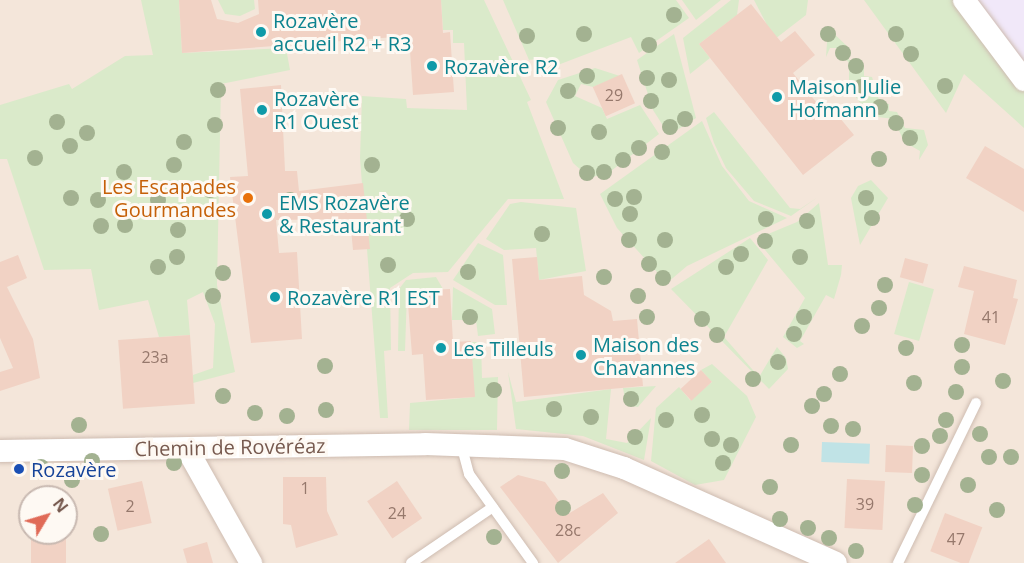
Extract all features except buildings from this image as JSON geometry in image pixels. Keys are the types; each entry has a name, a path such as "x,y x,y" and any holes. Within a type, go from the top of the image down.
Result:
{"street":[{"path":"964,0 1024,80"},
{"name":"Chemin de Rovéréaz","path":"0,451 461,443 545,446 597,458 810,558 836,563"},
{"path":"187,449 251,563"}],"lane":[{"path":"898,563 976,403"},
{"path":"461,443 469,474 532,563"},
{"path":"411,563 493,507"}],"shaded area":[{"path":"0,0 1024,0 1024,563 0,563"},
{"path":"976,0 1024,0 1024,65"}],"green space":[{"path":"141,0 179,0 182,53 286,48 290,70 221,84 217,285 235,372 193,383 193,375 213,368 215,324 203,292 187,300 190,335 159,337 148,300 99,310 91,269 44,270 7,159 0,159 0,105 69,84 72,89 125,56 153,55"},
{"path":"218,0 254,0 255,9 240,16 225,14"},
{"path":"441,0 484,0 531,100 527,102 564,199 508,199 448,272 413,273 390,288 391,350 384,351 388,418 380,418 360,158 362,96 406,99 407,108 467,110 464,43 453,43 453,30 443,30"},
{"path":"503,0 676,0 689,18 639,53 631,37 550,68 545,58 529,60"},
{"path":"682,0 721,0 696,20"},
{"path":"731,0 739,0 737,15 699,44 710,58 690,74 683,38"},
{"path":"754,0 808,0 806,15 726,77 766,23"},
{"path":"864,0 959,0 1024,88 1024,128 964,74 946,113"},
{"path":"828,28 849,48 848,59 864,67 864,76 872,77 880,103 889,104 889,111 897,112 905,128 924,130 928,145 919,160 920,151 904,142 894,119 870,116 849,88 849,63 836,48 830,48 826,57"},
{"path":"674,34 696,118 669,135 653,110 637,60"},
{"path":"595,68 620,76 593,87 581,84 575,96 602,108 607,119 640,105 659,134 611,171 590,178 573,163 546,102 558,80"},
{"path":"714,112 790,208 800,209 818,197 791,216 754,201 726,168 714,143 706,118"},
{"path":"702,121 722,166 749,201 787,218 687,266 667,283 617,228 600,194"},
{"path":"871,180 888,198 860,245 851,198 858,186"},
{"path":"521,202 576,208 586,271 539,280 536,248 504,250 486,239 510,204"},
{"path":"819,203 828,265 842,265 841,275 834,299 826,295 800,341 804,344 797,348 783,337 805,298 756,239 797,222"},
{"path":"750,238 768,260 724,337 759,377 777,347 786,358 788,369 769,389 671,289"},
{"path":"478,243 503,255 507,305 495,305 453,280"},
{"path":"436,277 443,289 407,292 405,351 398,351 399,289 406,280"},
{"path":"909,282 934,289 919,341 894,334"},
{"path":"453,287 492,309 495,334 478,336 476,320 452,320"},
{"path":"471,342 481,342 482,378 498,377 497,430 409,430 410,403 474,397"},
{"path":"712,364 747,396 756,417 724,480 695,485 651,461 656,408 679,387 690,400 712,382 701,370"},
{"path":"508,372 516,402 611,389 606,439 627,443 651,418 644,460 583,436 516,429"},
{"path":"656,386 638,407 626,405 623,388"}],"water":[{"path":"822,442 870,444 869,464 821,462"}],"place":[{"name":"Rozavère accueil R2 + R3","path":"261,32"},
{"name":"Rozavère R2","path":"432,66"},
{"name":"Maison Julie Hofmann","path":"777,97"},
{"name":"Rozavère R1 Ouest","path":"262,110"},
{"name":"Les Escapades Gourmandes","path":"248,198"},
{"name":"EMS Rozavère & Restaurant","path":"267,214"},
{"name":"Rozavère R1 EST","path":"275,297"},
{"name":"Les Tilleuls","path":"441,348"},
{"name":"Maison des Chavannes","path":"581,355"},
{"name":"Rozavère","path":"19,469"}]}
